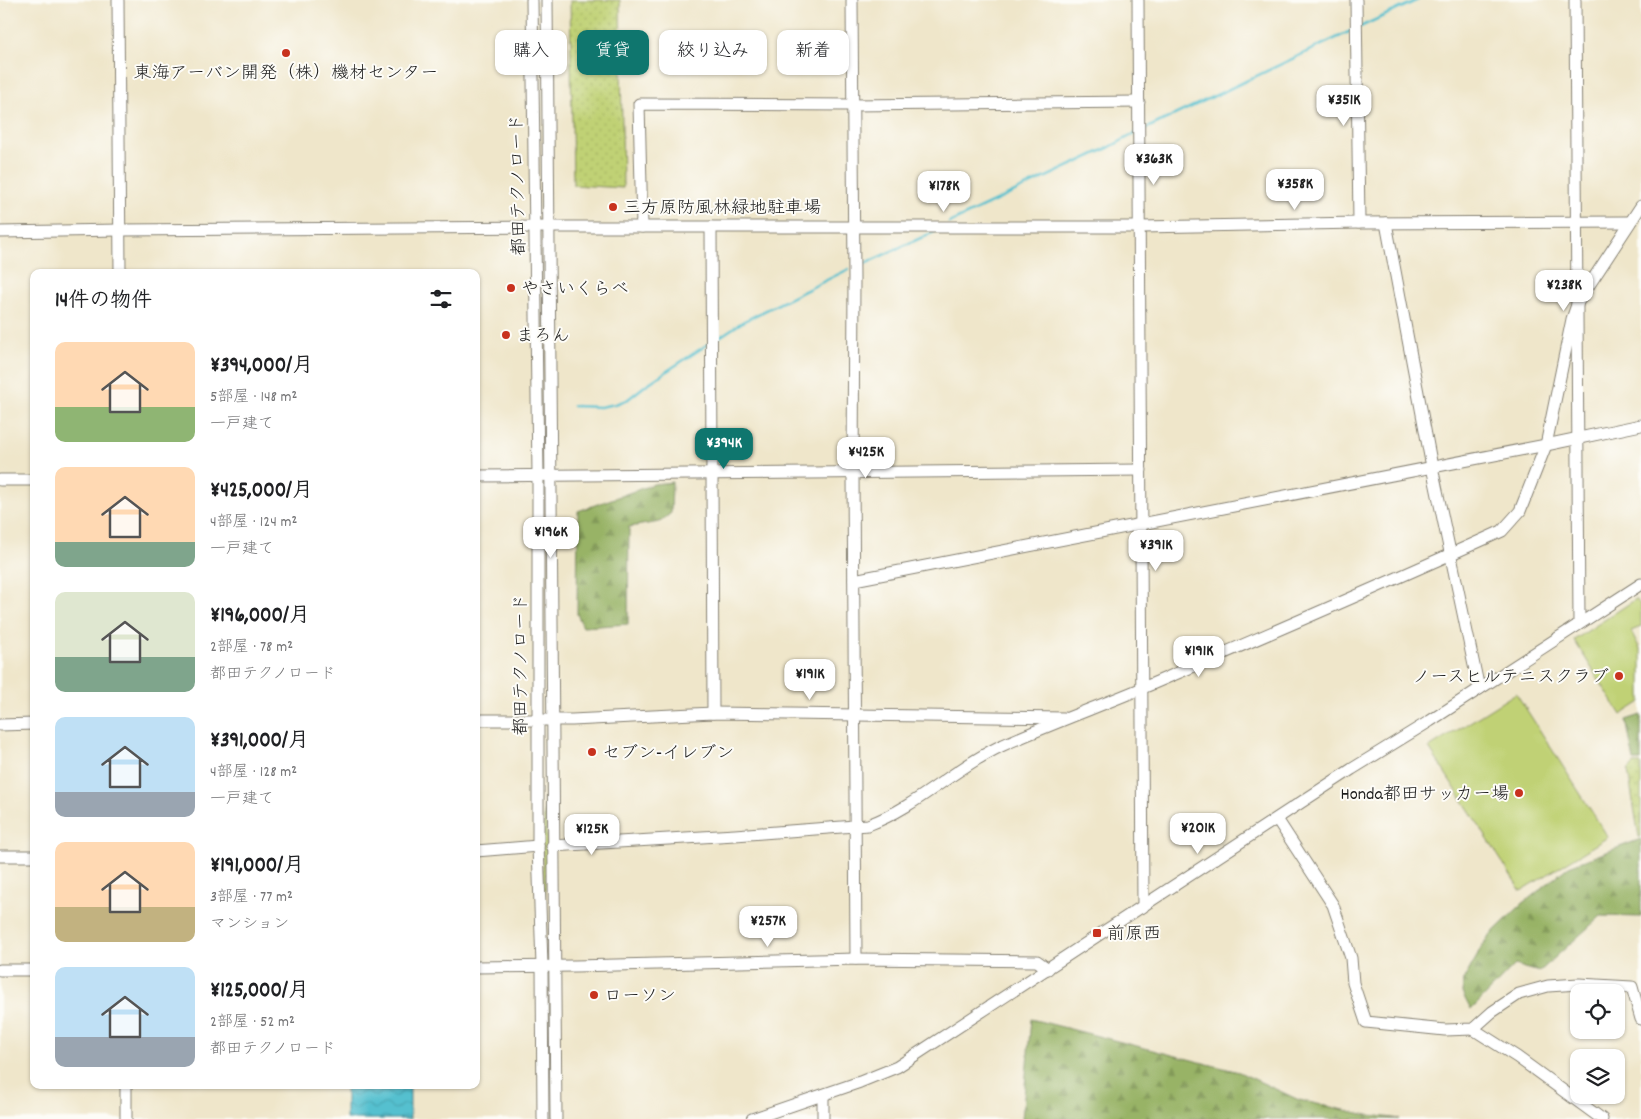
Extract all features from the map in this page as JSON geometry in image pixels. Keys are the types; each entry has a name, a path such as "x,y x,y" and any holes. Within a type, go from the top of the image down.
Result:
{"street":[{"path":"118,0 120,269"},
{"name":"都田テクノロード","path":"532,0 538,475 538,846 542,966 543,1119"},
{"name":"都田テクノロード","path":"547,0 550,227 552,846 556,1119"},
{"path":"852,0 856,959"},
{"path":"1138,0 1141,227 1143,907"},
{"path":"1356,0 1359,223"},
{"path":"1575,0 1578,302 1578,624"},
{"path":"642,227 638,104 853,105 1139,102"},
{"path":"552,846 868,825 880,821 904,808 966,766 1000,747 1143,688 1502,531 1520,511 1546,445 1572,319 1578,302 1641,206"},
{"path":"0,232 550,227 1141,227 1359,223 1629,222"},
{"path":"1386,223 1432,467 1479,689"},
{"path":"710,227 713,713"},
{"path":"854,580 1641,425"},
{"path":"480,476 1141,470"},
{"path":"0,480 30,480"},
{"path":"752,1119 860,1082 897,1067 1048,970 1352,769 1641,584"},
{"path":"480,720 552,720 713,713 1068,718"},
{"path":"0,725 30,724"},
{"path":"1277,819 1333,905 1350,958 1353,983 1366,1022 1445,1030 1473,1029 1517,1057 1602,1119"},
{"path":"480,851 538,846"},
{"path":"0,856 30,856"},
{"path":"480,967 856,959 1037,961 1048,970"},
{"path":"0,970 30,970"},
{"path":"1473,1029 1492,1012 1519,994 1548,986 1579,984 1636,985 1641,1019"},
{"path":"126,1089 126,1119"},
{"path":"823,1095 823,1119"}],"green space":[{"path":"570,0 620,0 620,30 577,30 577,75 621,75 623,188 573,185"},
{"path":"672,482 671,513 660,522 629,527 628,624 583,627 577,614 578,511 654,484"},
{"name":"ノースヒルテニスクラブ","path":"1636,599 1641,606 1641,627 1631,631 1641,651 1641,702 1621,715 1574,640"},
{"name":"Honda都田サッカー場","path":"1516,693 1608,837 1521,891 1429,748"},
{"path":"1641,715 1641,761 1634,761 1626,720"},
{"path":"1634,764 1641,764 1641,837 1639,837 1628,771"},
{"path":"546,784 547,864 544,907 542,849"},
{"path":"1641,839 1641,917 1601,916 1539,972 1515,965 1471,1010 1462,993 1464,979 1488,937 1521,905 1569,866"},
{"path":"1031,1019 1239,1072 1299,1100 1363,1114 1400,1119 1022,1119"}],"water":[{"path":"346,1089 410,1089 410,1119 346,1119"}],"waterway":[{"path":"1360,27 1418,0"},
{"path":"1143,130 1353,30"},
{"path":"949,223 1136,133"},
{"path":"857,267 934,232"},
{"path":"715,340 744,321 849,269"},
{"path":"573,406 600,407 627,400 646,385 708,344"}],"place":[{"name":"東海アーバン開発（株）機材センター","path":"286,53"},
{"name":"三方原防風林緑地駐車場","path":"613,207"},
{"name":"やさいくらべ","path":"511,288"},
{"name":"まろん","path":"506,335"},
{"name":"ノースヒルテニスクラブ","path":"1619,676"},
{"name":"セブン-イレブン","path":"592,752"},
{"name":"Honda都田サッカー場","path":"1519,793"},
{"name":"前原西","path":"1097,933"},
{"name":"ローソン","path":"594,995"}]}
